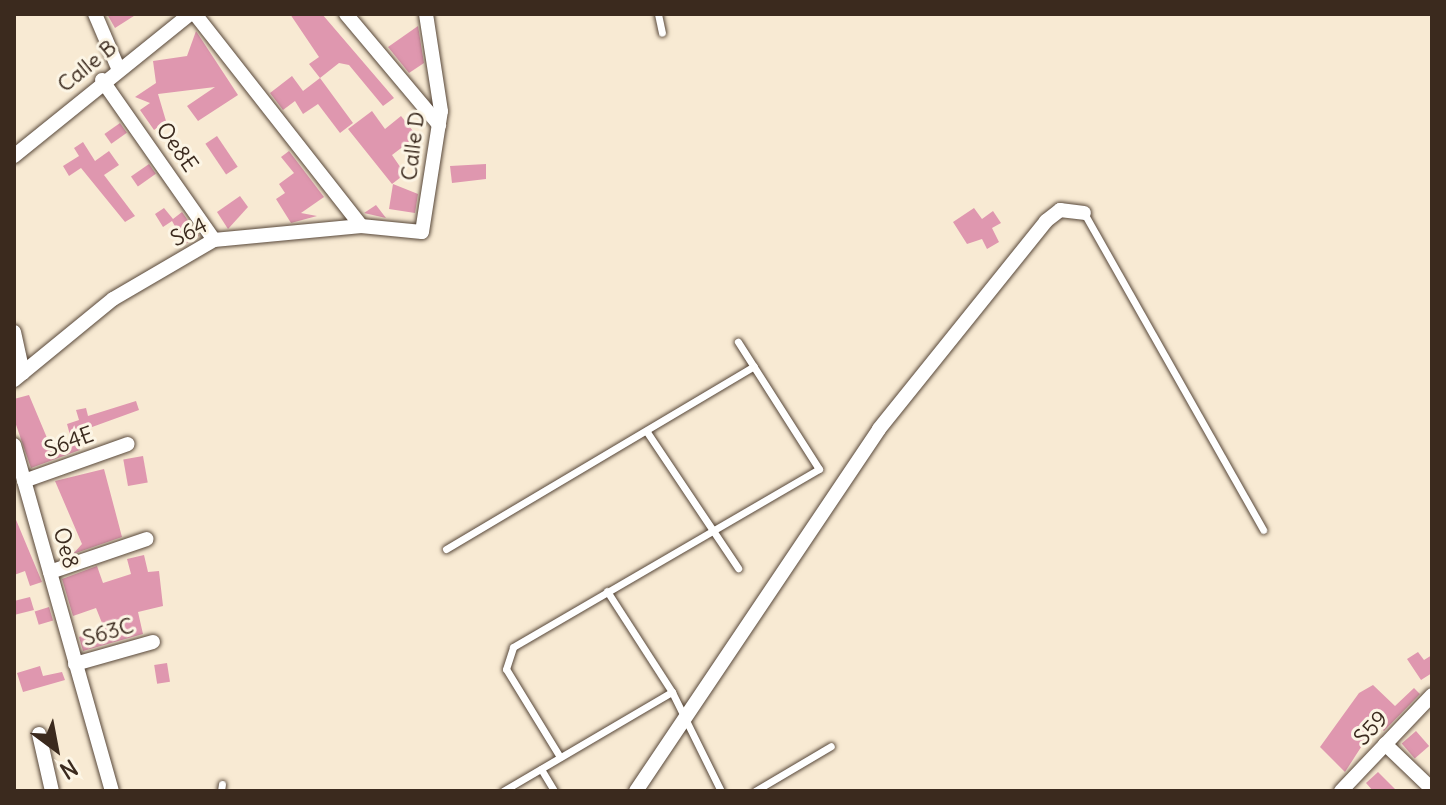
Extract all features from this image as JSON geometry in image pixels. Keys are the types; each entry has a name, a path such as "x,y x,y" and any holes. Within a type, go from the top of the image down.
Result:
{"street":[{"path":"95,14 118,68"},
{"path":"193,14 361,226"},
{"name":"Calle B","path":"14,156 102,80 193,14"},
{"path":"346,14 439,125"},
{"name":"Calle D","path":"419,234 439,125 426,14"},
{"name":"Oe8E","path":"102,80 214,240"},
{"path":"636,791 879,429 1046,221 1060,210 1084,213"},
{"name":"S64","path":"18,377 113,299 214,240 361,226 419,234"},
{"path":"14,332 18,377"},
{"name":"S64E","path":"24,481 128,444"},
{"name":"Oe8","path":"14,445 112,791"},
{"path":"50,572 147,539"},
{"name":"S63C","path":"75,664 153,642"},
{"name":"S59","path":"1341,791 1432,695"},
{"path":"39,734 52,791"},
{"path":"1385,744 1432,789"}],"lane":[{"path":"658,14 662,33"},
{"path":"1084,213 1263,530"},
{"path":"560,757 505,658 607,591 819,469 738,342"},
{"path":"446,549 754,366"},
{"path":"647,432 738,568"},
{"path":"607,591 672,692 721,791"},
{"path":"503,791 672,692"},
{"path":"755,791 831,746"},
{"path":"541,769 554,791"}],"building":[{"path":"107,14 137,14 115,28"},
{"path":"290,14 322,14 394,98 383,106 349,65 339,63 320,78 309,64 319,57"},
{"path":"418,26 424,63 409,73 388,47"},
{"path":"196,31 238,95 198,121 187,106 215,87 158,94 166,121 154,130 140,110 150,103 135,97 156,83 153,61 187,56"},
{"path":"292,76 303,91 320,78 353,123 340,133 318,104 303,114 295,101 283,110 270,93"},
{"path":"372,111 385,129 401,116 417,136 392,155 405,174 392,184 348,129"},
{"path":"120,123 127,133 111,144 104,134"},
{"path":"217,136 238,167 226,175 205,144"},
{"path":"83,142 95,161 109,151 119,165 104,175 135,216 125,222 81,168 69,176 63,166 79,156 74,148"},
{"path":"289,151 324,197 301,213 317,216 291,223 276,199 285,193 279,184 294,173 281,157"},
{"path":"149,164 156,174 138,186 131,177"},
{"path":"486,164 486,179 452,183 450,166"},
{"path":"393,184 418,194 415,213 389,209"},
{"path":"240,196 248,207 228,229 217,212"},
{"path":"376,205 386,218 364,213"},
{"path":"164,208 173,219 182,212 199,236 185,244 172,221 163,227 155,214"},
{"path":"974,208 982,219 993,211 1001,223 992,228 999,242 987,249 982,239 967,244 953,222"},
{"path":"29,395 50,445 77,437 80,450 31,468 14,419 14,399"},
{"path":"136,401 139,410 70,435 67,424 79,420 76,410 86,408 88,416"},
{"path":"143,456 148,483 128,486 123,459"},
{"path":"104,469 122,537 73,554 82,544 55,481"},
{"path":"14,515 42,582 30,586 25,571 14,575"},
{"path":"144,555 148,572 159,571 163,606 138,612 143,634 83,651 79,637 104,628 96,608 73,616 62,579 97,566 103,583 131,574 127,559"},
{"path":"30,597 34,610 14,615 14,601"},
{"path":"49,607 53,620 39,625 35,611"},
{"path":"1418,652 1424,660 1432,655 1432,673 1421,680 1407,659"},
{"path":"167,663 170,682 157,684 154,665"},
{"path":"40,666 43,676 62,672 65,680 23,692 17,673"},
{"path":"1373,685 1395,706 1414,688 1420,694 1384,731 1376,724 1345,772 1320,747 1359,693"},
{"path":"1416,731 1429,746 1415,759 1402,743"},
{"path":"1378,772 1397,791 1373,791 1366,783"}]}
